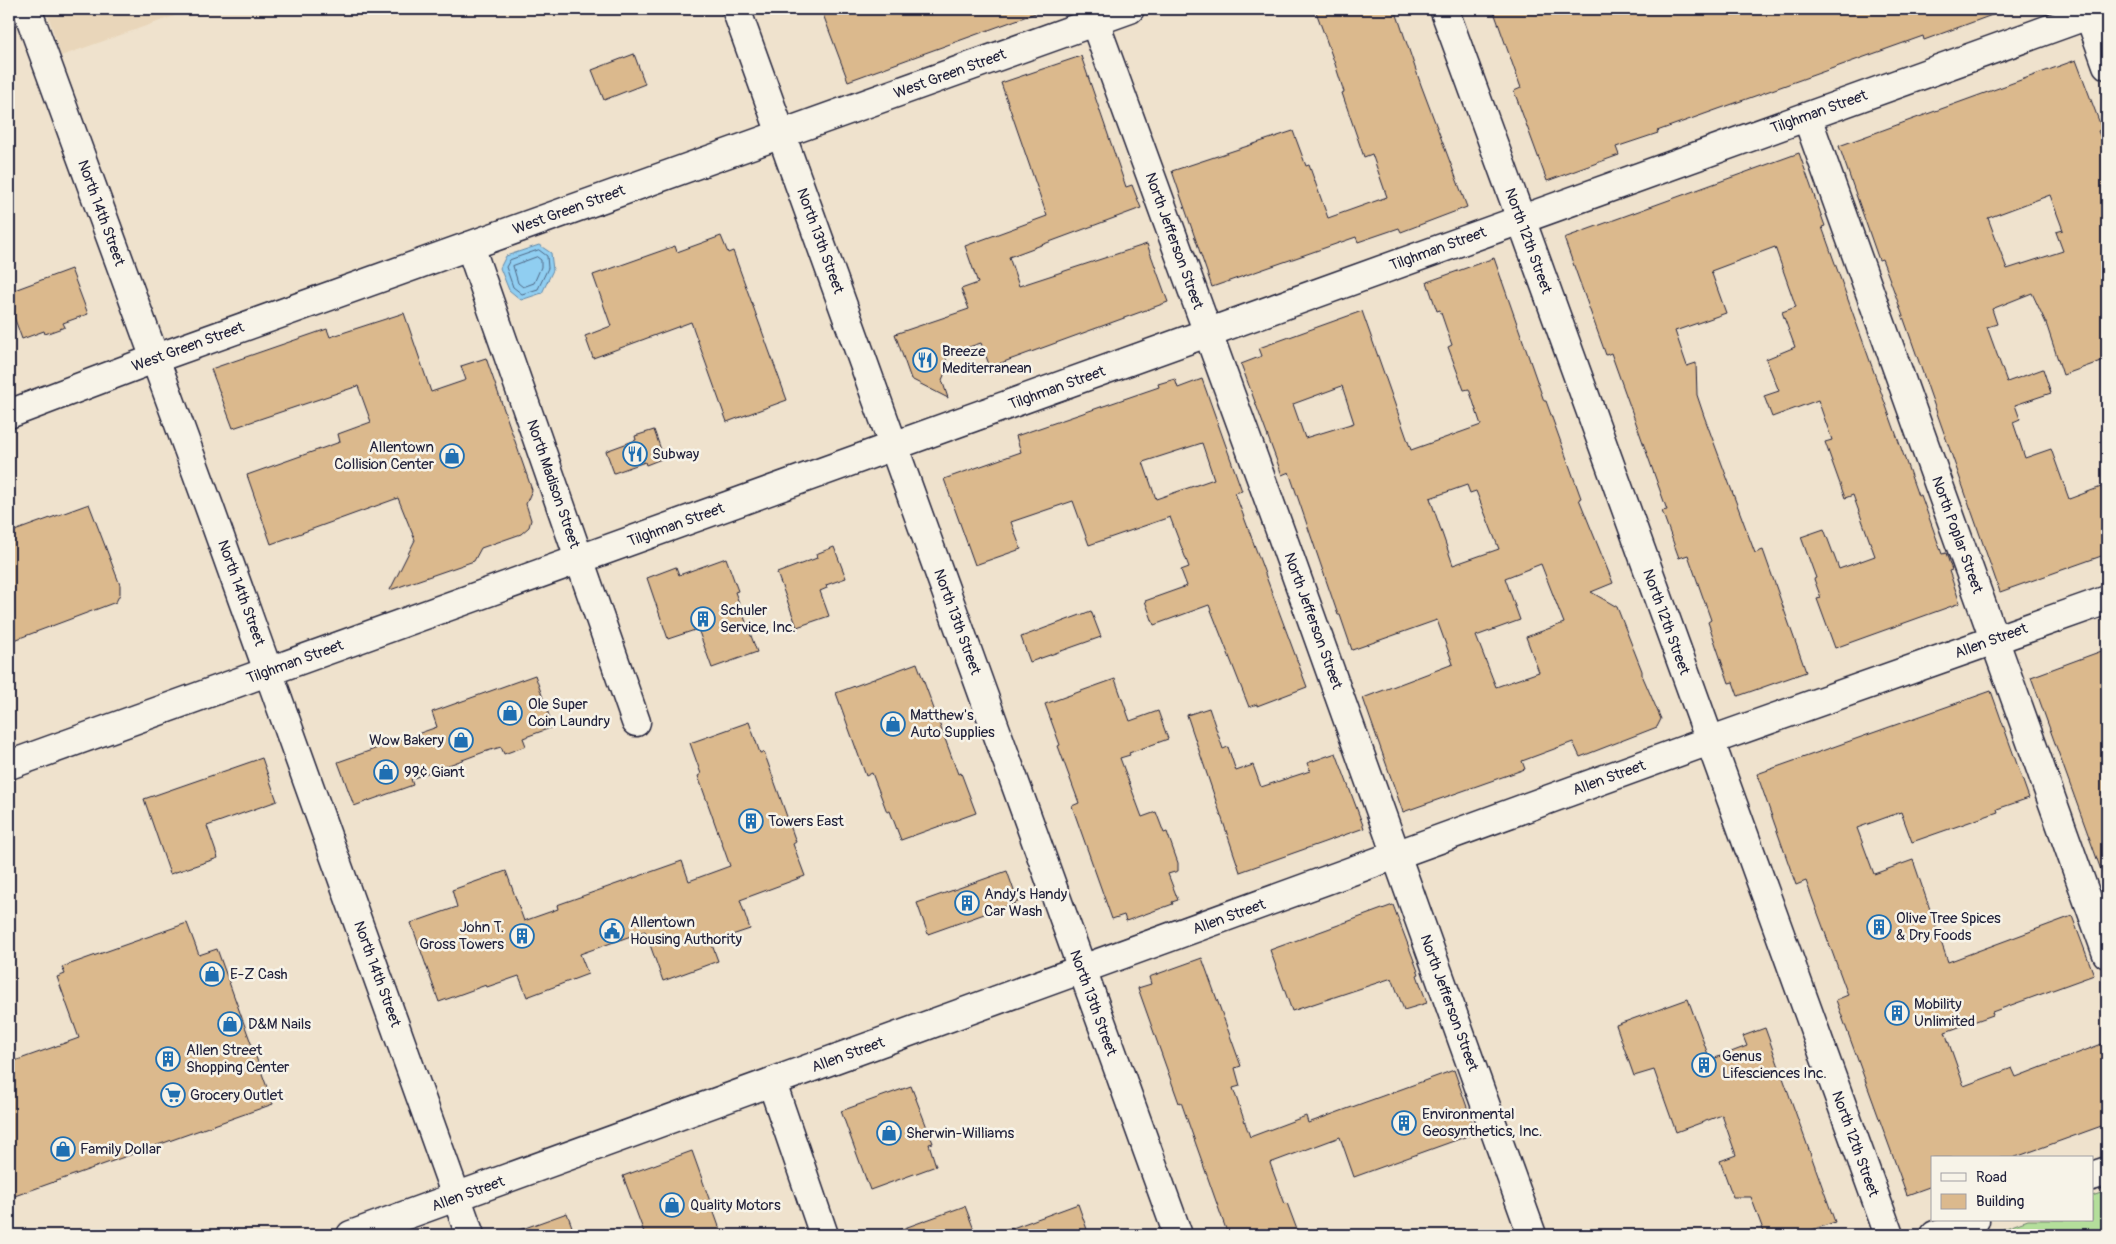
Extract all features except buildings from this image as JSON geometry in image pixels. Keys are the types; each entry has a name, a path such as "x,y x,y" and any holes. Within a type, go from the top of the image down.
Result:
{"street":[{"name":"North 14th Street","path":"27,9 269,672 470,1235"},
{"name":"North 13th Street","path":"736,9 1178,1235"},
{"name":"West Green Street","path":"9,414 154,359 782,134 1092,15 1130,9"},
{"name":"North 12th Street","path":"1444,9 1889,1235"},
{"name":"Tilghman Street","path":"9,765 1207,334 2094,11"},
{"path":"2094,11 2107,65"},
{"name":"North Jefferson Street","path":"1092,15 1532,1235"},
{"name":"North Poplar Street","path":"1807,117 2107,954"},
{"name":"North Madison Street","path":"470,246 636,722"},
{"name":"Allen Street","path":"351,1235 1709,742 2107,600"},
{"path":"772,1083 824,1235"},
{"path":"2094,1175 2107,1170"},
{"path":"1935,1235 1970,1222"}],"shaded area":[{"path":"46,9 194,9 61,56"}],"green space":[{"path":"2107,1191 2107,1235 1987,1235 2023,1222 2094,1222 2094,1195"}],"water":[{"path":"539,245 551,253 553,270 542,293 521,300 509,290 500,268 506,256"}],"place":[{"name":"Breeze Mediterranean","path":"925,360"},
{"name":"Subway","path":"635,454"},
{"name":"Allentown Collision Center","path":"452,456"},
{"name":"Schuler Service, Inc.","path":"703,619"},
{"name":"Ole Super Coin Laundry","path":"510,713"},
{"name":"Matthew's Auto Supplies","path":"893,724"},
{"name":"Wow Bakery","path":"461,740"},
{"name":"99¢ Giant","path":"386,772"},
{"name":"Towers East","path":"751,821"},
{"name":"Andy’s Handy Car Wash","path":"967,903"},
{"name":"Olive Tree Spices & Dry Foods","path":"1879,927"},
{"name":"Allentown Housing Authority","path":"612,931"},
{"name":"John T. Gross Towers","path":"522,936"},
{"name":"E-Z Cash","path":"212,974"},
{"name":"Mobility Unlimited","path":"1897,1013"},
{"name":"D&M Nails","path":"230,1024"},
{"name":"Allen Street Shopping Center","path":"168,1059"},
{"name":"Genus Lifesciences Inc.","path":"1704,1065"},
{"name":"Grocery Outlet","path":"173,1095"},
{"name":"Environmental Geosynthetics, Inc.","path":"1404,1123"},
{"name":"Sherwin-Williams","path":"889,1133"},
{"name":"Family Dollar","path":"63,1149"},
{"name":"Quality Motors","path":"672,1205"}]}
